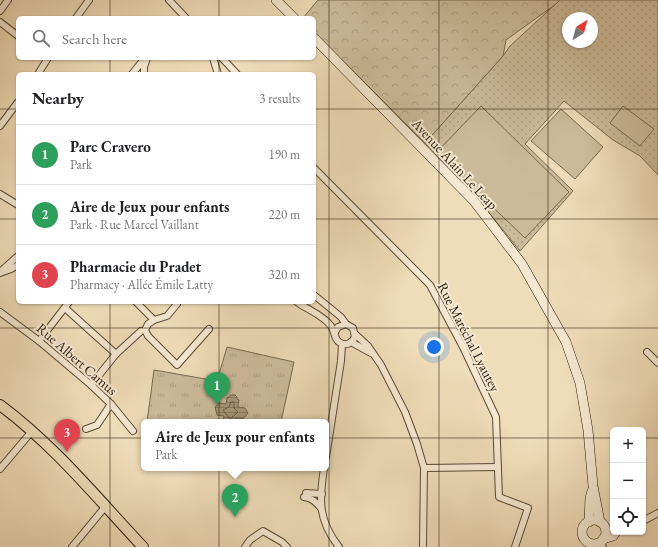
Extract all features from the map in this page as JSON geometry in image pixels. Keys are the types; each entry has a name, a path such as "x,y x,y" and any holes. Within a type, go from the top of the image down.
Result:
{"main road":[{"path":"0,405 32,430 50,447 143,547"}],"street":[{"path":"0,11 8,0"},
{"path":"77,16 89,0"},
{"path":"169,0 184,16"},
{"path":"276,0 292,16"},
{"path":"178,16 181,12"},
{"path":"0,22 16,34"},
{"name":"Avenue Alain Le Leap","path":"316,40 474,202 522,264 566,342 580,383 588,430 593,486 601,523"},
{"path":"39,72 47,60"},
{"path":"134,72 144,60"},
{"path":"144,72 146,60"},
{"path":"214,60 217,72"},
{"path":"224,60 235,72"},
{"path":"0,126 16,105"},
{"name":"Rue Maréchal Lyautey","path":"316,170 430,285 463,347 496,417 499,497 528,508 515,547"},
{"path":"0,194 16,204"},
{"path":"0,272 16,258"},
{"path":"0,272 11,270 16,266"},
{"path":"316,296 341,316 346,324 353,328 355,334 376,356 405,412 424,468 423,547"},
{"path":"39,341 66,304 116,354"},
{"path":"138,304 154,320"},
{"path":"91,384 116,354 148,324 154,320 167,316 177,304"},
{"path":"300,304 328,322 335,332 337,340 342,344 351,342 355,334"},
{"name":"Rue Albert Camus","path":"0,312 39,341 91,384 111,404 133,431"},
{"path":"335,332 340,325 346,324"},
{"path":"143,330 176,364 209,329"},
{"path":"351,342 376,356"},
{"path":"329,436 342,344"},
{"path":"648,352 658,363"},
{"path":"86,429 97,425 111,404"},
{"path":"0,469 32,430"},
{"path":"424,468 498,467"},
{"path":"324,471 321,508 323,520 339,547"},
{"name":"Avenue Alain Le Leap","path":"589,522 590,498 593,486"},
{"path":"321,508 314,500 305,495 322,494"},
{"path":"72,547 105,507"},
{"path":"646,519 658,513"},
{"path":"593,543 582,533 582,529 586,523 592,520 610,524"},
{"path":"593,543 605,531 601,523"},
{"path":"245,547 250,540 263,531 287,547"},
{"path":"593,543 614,535"}],"green space":[{"path":"318,0 560,0 506,40 503,56 425,143 316,34 316,16 305,16"},
{"path":"560,0 658,0 658,175 640,156 613,140 564,101 525,144 573,191 520,251 478,199 425,143 503,56 510,46"},
{"path":"481,106 569,192 525,238 436,153"},
{"path":"623,106 654,129 640,146 610,123"},
{"path":"561,109 603,147 575,179 531,141"},
{"path":"227,347 294,362 282,419 147,419 154,370 217,381"}],"water":[{"path":"231,395 235,395 237,397 239,400 238,407 245,408 248,413 243,419 224,419 224,416 217,415 215,407 219,403 226,404 227,398"}],"place":[{"name":"Parc Cravero","path":"217,405"},
{"name":"Pharmacie du Pradet","path":"67,452"},
{"name":"Aire de Jeux pour enfants","path":"235,517"}]}
